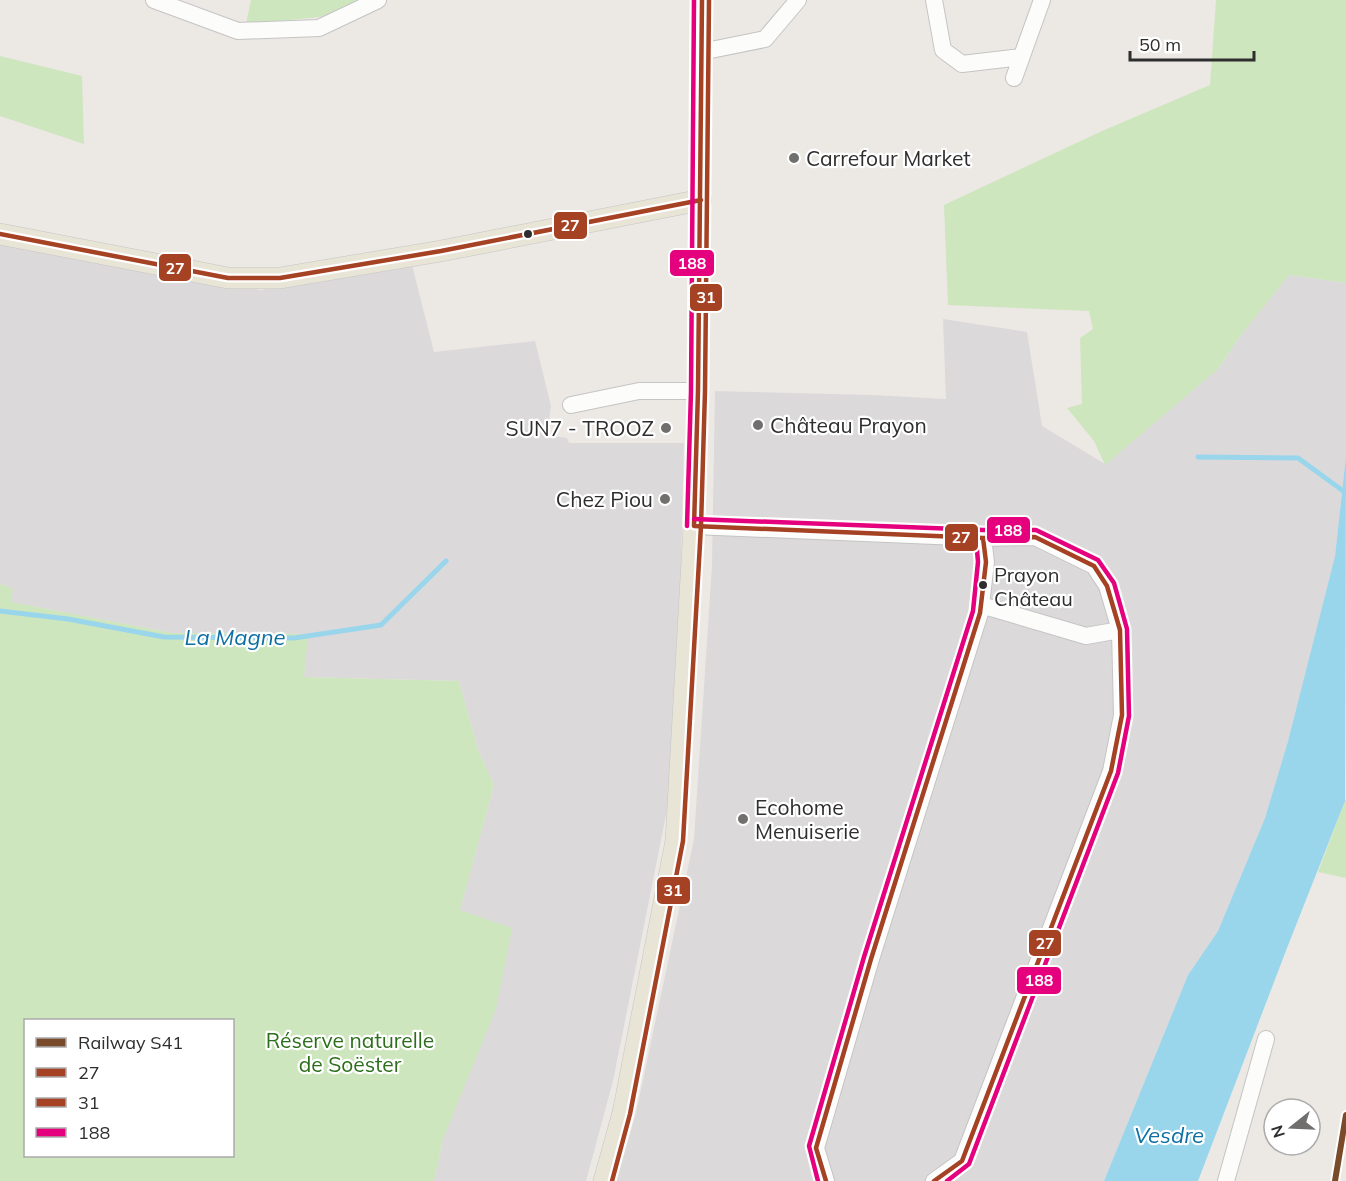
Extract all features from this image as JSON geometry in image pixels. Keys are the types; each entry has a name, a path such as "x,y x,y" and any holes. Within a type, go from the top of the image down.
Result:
{"main road":[{"path":"603,1181 623,1113 676,841 694,526 701,200 702,0"},
{"path":"0,234 228,278 280,278 441,251 701,200"}],"street":[{"path":"154,0 238,31 319,28 378,0"},
{"path":"701,52 765,39 798,0"},
{"path":"934,0 943,50 962,64 1021,57"},
{"path":"1014,78 1042,0"},
{"path":"571,405 639,391 698,391"},
{"path":"694,526 983,538 1035,537 1094,566 1107,586 1120,630 1122,715 1111,771 962,1161 934,1181"},
{"path":"826,1181 816,1148 981,605 986,562 983,538"},
{"path":"981,605 1086,636 1120,630"},
{"path":"1226,1181 1266,1040"}],"shaded area":[{"path":"0,242 261,290 412,265 434,352 535,341 551,406 547,435 567,438 569,443 684,443 676,765 613,1081 586,1181 434,1181 443,1139 511,928 458,917 494,785 478,750 459,681 304,677 307,634 172,633 10,602 13,589 0,584"},
{"path":"1289,275 1346,283 1346,456 1335,556 1288,741 1265,818 1218,931 1188,975 1104,1181 616,1181 636,1113 694,839 712,565 715,391 946,399 943,319 1027,332 1042,426 1105,464 1218,369 1241,335"}],"green space":[{"path":"251,0 361,0 321,17 246,24"},
{"path":"1216,0 1346,0 1346,283 1289,275 1241,335 1218,369 1105,465 1094,441 1067,408 1082,404 1080,338 1093,329 1089,311 948,305 944,205 1102,131 1210,85"},
{"path":"0,56 82,76 84,144 0,116"},
{"name":"Réserve naturelle de Soëster","path":"0,584 13,589 11,602 172,633 308,634 304,677 459,681 478,750 494,785 460,910 512,928 496,1009 443,1139 434,1181 0,1181"},
{"path":"1346,798 1346,878 1318,872"}],"water":[{"name":"Vesdre","path":"1346,456 1345,801 1198,1181 1104,1181 1188,975 1218,931 1265,818 1288,741 1335,556"}],"waterway":[{"name":"La Magne","path":"1198,457 1298,458 1346,493"},
{"name":"La Magne","path":"0,611 68,619 164,637 294,638 381,625 446,561"}],"rail line":[{"name":"S41","path":"1335,1181 1346,1115"}],"transit line":[{"name":"188","path":"687,526 691,391 694,0"},
{"name":"27","path":"694,526 698,391 702,0"},
{"name":"31","path":"612,1181 630,1114 683,841 701,526 705,391 709,0"},
{"name":"27","path":"0,234 228,278 280,278 441,251 701,200"},
{"name":"188","path":"694,519 1036,530 1098,560 1114,583 1127,629 1129,716 1118,773 969,1164 947,1181"},
{"name":"27","path":"694,526 983,538 1035,537 1094,566 1107,586 1120,630 1122,715 1111,771 962,1161 934,1181"},
{"name":"27","path":"826,1181 816,1148 871,959 980,613 986,562 983,538"},
{"name":"188","path":"818,1181 809,1146 864,957 973,611 978,562 976,539"}],"place":[{"name":"Carrefour Market","path":"794,158"},
{"name":"Château Prayon","path":"758,425"},
{"name":"SUN7 - TROOZ","path":"666,428"},
{"name":"Chez Piou","path":"665,499"},
{"name":"Prayon Château","path":"983,585"},
{"name":"Ecohome Menuiserie","path":"743,819"}]}
